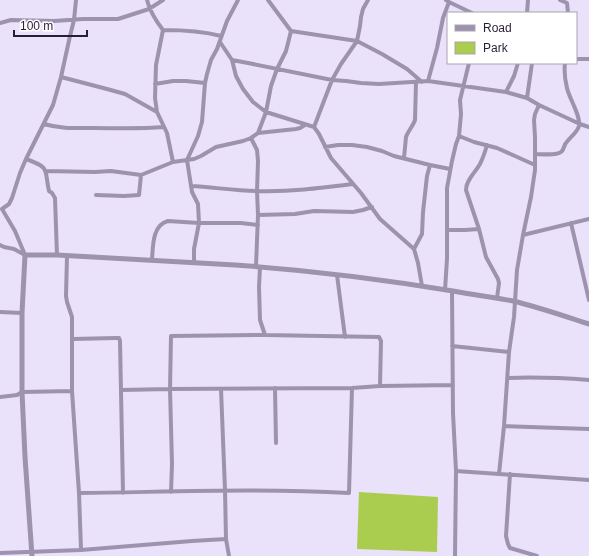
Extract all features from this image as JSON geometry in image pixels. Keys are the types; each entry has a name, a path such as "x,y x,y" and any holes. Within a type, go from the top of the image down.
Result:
{"street":[{"path":"32,554 22,392 22,313 25,255 15,231 1,208 9,204 26,159 53,105 74,20 76,0"},
{"path":"147,0 149,9 154,18 164,30"},
{"path":"0,23 11,20 40,22 83,19 118,19 149,9 163,0"},
{"path":"194,263 194,249 199,223 198,204 193,195 187,160 198,136 202,122 205,83 211,60 220,42 227,21 238,0"},
{"path":"268,0 291,31 357,41 407,69 422,82"},
{"path":"314,127 332,80 357,41 363,9 368,0"},
{"path":"527,12 528,0"},
{"path":"560,0 567,3 568,12"},
{"path":"428,81 448,1 470,12"},
{"path":"164,30 184,30 221,36"},
{"path":"164,30 156,65 155,98 158,112 167,133 174,162"},
{"path":"46,171 111,171 141,174 151,172 174,162 194,159 216,147 252,138 258,133 266,112 271,86 286,51 291,31"},
{"path":"220,42 232,60 236,76 243,89 253,102 266,112 314,127 331,158 361,193 380,219 414,249 422,286"},
{"path":"577,59 589,59"},
{"path":"232,60 332,80 361,84 428,81 506,92 527,98 580,124 588,125"},
{"path":"445,290 447,259 447,188 456,144 460,136 460,100 469,64"},
{"path":"506,92 514,76 518,64"},
{"path":"527,98 532,64"},
{"path":"535,154 559,154 562,152 566,143 576,132 580,124 567,88 564,64"},
{"path":"61,77 125,94 158,112"},
{"path":"155,84 173,81 205,83"},
{"path":"404,158 406,137 415,120 416,82"},
{"path":"499,474 509,352 514,318 517,270 531,197 535,165 534,120 539,105"},
{"path":"44,124 77,128 164,127"},
{"path":"258,133 296,129 305,125"},
{"path":"460,136 507,152 535,165"},
{"path":"252,138 257,150 258,161 257,191 260,320 266,335"},
{"path":"325,147 352,145 382,151 394,156 450,169"},
{"path":"487,145 480,163 466,186 466,190 479,229 486,257 498,279 499,283 497,298"},
{"path":"26,159 43,166 46,171 49,191 56,198 56,255"},
{"path":"414,249 422,234 427,176 430,165"},
{"path":"96,195 139,195 141,174"},
{"path":"191,186 257,191 310,190 353,184"},
{"path":"258,215 295,214 314,211 353,212 372,207"},
{"path":"523,235 589,219"},
{"path":"152,260 155,235 159,226 164,222 241,223 258,225"},
{"path":"571,223 588,288 589,300"},
{"path":"447,230 479,229"},
{"path":"0,245 14,249 25,255 56,255 258,266 422,286 514,301 589,324"},
{"path":"67,256 66,296 72,317 72,391 82,550 85,556"},
{"path":"337,275 345,337"},
{"path":"452,291 453,428 456,472 455,556"},
{"path":"0,312 22,313"},
{"path":"171,492 171,336 378,336 381,338 380,386"},
{"path":"72,338 119,338 124,493"},
{"path":"452,346 509,352"},
{"path":"508,378 540,377 589,380"},
{"path":"121,390 170,388 352,388 453,385"},
{"path":"275,388 276,443"},
{"path":"79,494 225,490 350,493 352,388"},
{"path":"221,389 226,540 229,556"},
{"path":"0,397 17,395 22,392 72,391"},
{"path":"504,426 589,429"},
{"path":"456,472 510,474 589,480"},
{"path":"510,474 506,536 508,544 510,548 537,556"},
{"path":"0,554 32,554 108,547 226,540"}],"green space":[{"path":"359,492 438,497 437,552 357,549"}]}
